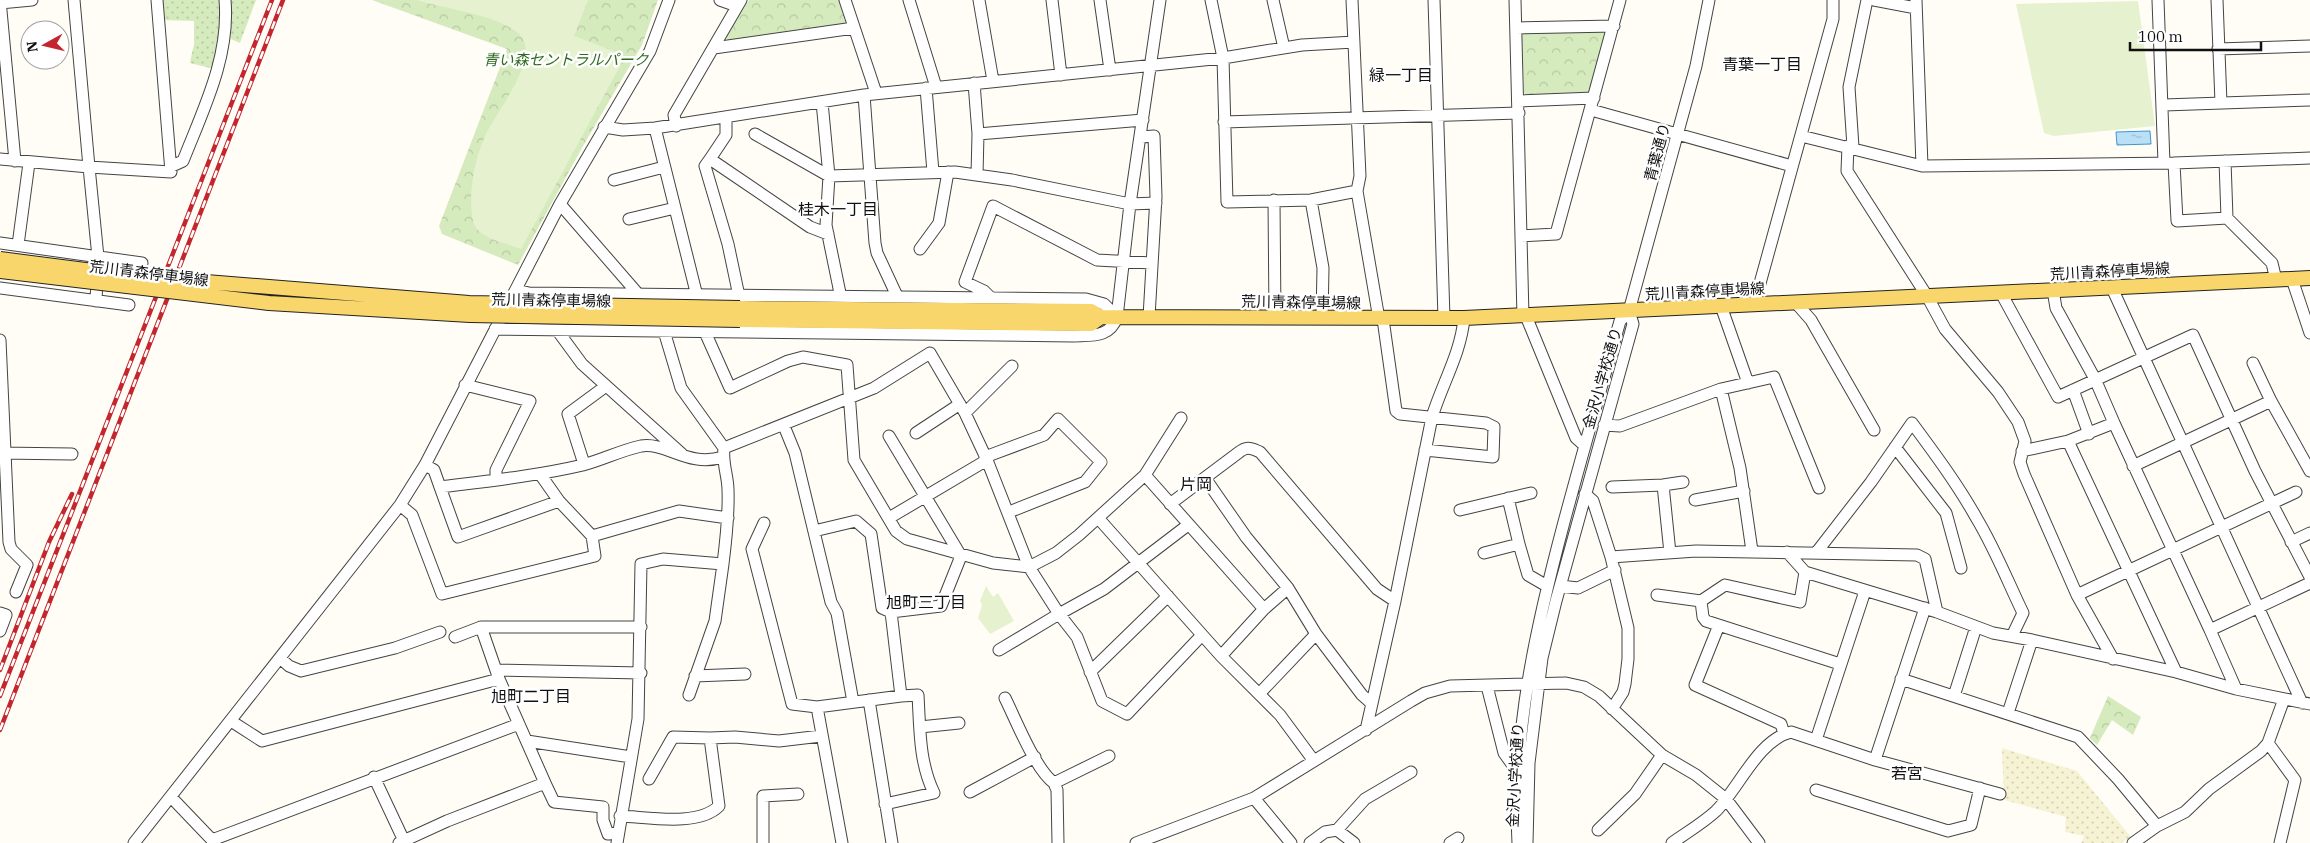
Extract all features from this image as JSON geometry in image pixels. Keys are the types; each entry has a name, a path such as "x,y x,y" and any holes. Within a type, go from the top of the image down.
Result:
{"main road":[{"name":"荒川青森停車場線","path":"0,260 132,276 460,302 740,308 1091,311 1102,317 1464,318 2310,278"},
{"name":"荒川青森停車場線","path":"0,271 269,302 470,315 740,308"}],"street":[{"path":"15,161 0,2 32,0"},
{"path":"74,0 98,257 96,301"},
{"path":"0,159 29,163 169,173 172,166 157,0"},
{"path":"172,166 183,161 220,62 225,37 225,0"},
{"path":"134,843 400,505 425,465 560,204 650,52 669,0"},
{"path":"676,126 674,115 739,3 720,0"},
{"path":"845,0 854,28 870,94 871,174 877,253 897,296"},
{"path":"909,0 931,87 933,172"},
{"path":"979,0 993,81"},
{"path":"1052,0 1062,75"},
{"path":"1100,0 1110,70"},
{"path":"495,329 1073,336 1098,335 1108,332 1114,325 1117,317 1122,262 1152,66 1160,0"},
{"path":"1211,0 1223,58 1227,202 1311,200 1357,191"},
{"path":"1273,0 1284,48"},
{"path":"1352,0 1360,176 1357,191 1396,411 1400,414 1494,426 1493,457 1425,450"},
{"path":"1434,0 1436,115 1444,318"},
{"path":"1515,0 1525,316 1576,438 1585,446"},
{"path":"1521,236 1556,234 1620,0"},
{"name":"青葉通り","path":"1630,311 1678,134 1710,0"},
{"path":"1754,304 1833,19 1833,0"},
{"path":"1867,0 1849,87 1850,147 1847,171 1927,296 1945,329 2010,409 2026,440 2020,466 2077,595 2113,659"},
{"path":"1874,0 1916,4 1922,166"},
{"path":"2158,0 2164,105 2177,221 2227,218"},
{"path":"2217,0 2220,103"},
{"path":"1516,28 1614,26"},
{"path":"714,48 854,28"},
{"path":"604,128 623,130 676,126 870,94 1152,66 1223,58 1284,48 1354,42"},
{"path":"2218,49 2310,46"},
{"path":"974,83 978,134 978,175"},
{"path":"2164,105 2310,100"},
{"path":"1518,101 1592,104 1678,134 1792,166"},
{"path":"822,102 829,176 826,225 841,298"},
{"path":"1224,122 1518,113"},
{"path":"726,118 726,135 705,166 728,244 740,308"},
{"path":"978,134 1143,120"},
{"path":"655,128 697,296"},
{"path":"755,134 829,176 948,172 978,175 1130,204 1156,203"},
{"path":"1140,137 1154,136 1156,203 1149,317"},
{"path":"1801,136 1922,166 2169,163 2310,158"},
{"path":"710,159 810,227 828,234"},
{"path":"2225,161 2227,218 2272,263 2276,280"},
{"path":"18,245 29,163"},
{"path":"614,180 664,167"},
{"path":"920,250 939,223 948,172"},
{"path":"1274,200 1275,318"},
{"path":"1311,200 1323,268 1322,318"},
{"path":"560,204 638,295"},
{"path":"990,297 984,291 965,282 993,206 1097,260 1152,263"},
{"path":"629,219 675,208"},
{"path":"0,243 142,263"},
{"path":"2292,279 2310,334"},
{"path":"0,288 129,305"},
{"path":"2112,288 2221,527 2306,703"},
{"path":"516,290 529,293 697,296 740,308 841,298 897,296 1086,299 1104,304 1117,317"},
{"path":"2053,290 2056,308 2095,378 2133,466 2236,689"},
{"path":"2001,293 2058,397 2095,378 2193,336 2271,503 2310,577"},
{"path":"1796,302 1810,320 1874,430"},
{"path":"1721,306 1748,383"},
{"name":"金沢小学校通り","path":"1527,843 1532,685 1633,324 1630,311"},
{"name":"金沢小学校通り","path":"1518,843 1517,770 1547,586 1620,321 1630,311"},
{"path":"1366,730 1395,601 1432,417 1462,335 1464,318"},
{"path":"558,330 582,364 686,458"},
{"path":"664,331 681,388 724,452 728,488 728,518 715,621 690,694"},
{"path":"705,332 730,388 788,361 803,357 847,365 854,460 896,531 907,539 961,556 993,563 1029,567 1056,553 1098,519 1145,475 1181,418"},
{"path":"0,340 2,453 10,549 27,564 16,592"},
{"path":"440,487 540,474 648,446 686,458 702,460 874,388 930,353 963,408 1009,512 1029,567 1059,614 1077,637 1102,701 1127,714 1202,635"},
{"path":"2252,363 2310,471"},
{"path":"916,433 963,408 1012,366"},
{"path":"1604,425 1620,426 1721,389 1774,377 1820,488"},
{"path":"465,385 530,401 496,470 496,480"},
{"path":"584,464 568,414 606,386"},
{"path":"1721,389 1744,491 1752,551"},
{"path":"2073,390 2089,434"},
{"path":"2133,466 2271,401"},
{"path":"889,518 986,458 1044,435 1058,419 1102,462 1085,482 1009,512"},
{"path":"1816,553 1871,482 1912,423 1951,475 1978,520 2023,613 2012,636"},
{"path":"2022,451 2068,441 2114,423"},
{"path":"784,426 795,453 832,602 837,613 854,702"},
{"path":"889,436 961,556"},
{"path":"2068,441 2130,570 2176,672"},
{"path":"1895,447 1946,513 1961,568"},
{"path":"1170,504 1245,448 1260,452 1312,515 1340,543 1372,583 1395,601"},
{"path":"2,453 72,454"},
{"path":"425,465 434,470 458,538 559,501"},
{"path":"400,505 412,515 442,594 595,556 592,536 559,501 540,474"},
{"path":"1145,475 1264,609"},
{"path":"1205,478 1246,537 1288,588 1316,634 1362,695 1372,703"},
{"path":"1612,487 1663,485 1683,482"},
{"path":"1663,485 1670,553"},
{"path":"1695,500 1744,491"},
{"path":"2077,595 2296,492"},
{"path":"1460,510 1531,493"},
{"path":"1585,494 1593,501 1615,570 1625,611 1628,659 1623,692 1612,709"},
{"path":"1508,498 1528,575 1547,586"},
{"path":"592,536 679,511 728,518"},
{"path":"1098,519 1221,656 1280,715 1314,761"},
{"path":"814,531 856,521 871,534 882,608 890,612 941,606 961,556"},
{"path":"764,523 752,548 792,704 817,707 918,695 925,774 934,793 885,804"},
{"path":"999,650 1104,588 1140,564 1188,525"},
{"path":"2291,542 2310,533"},
{"path":"1484,553 1520,544"},
{"path":"1611,557 1752,551 1917,555 1925,559 1937,612"},
{"path":"1786,552 1805,572 1925,608 1976,627 2176,672 2236,689 2306,703"},
{"path":"481,627 498,674 554,802 603,807 603,820 608,834 617,838 638,719 641,564 663,559 723,564"},
{"path":"1560,586 1578,588 1615,570"},
{"path":"1657,595 1701,601 1725,585 1800,602 1805,572"},
{"path":"2210,630 2310,583"},
{"path":"1221,656 1264,609 1288,588"},
{"path":"1816,740 1865,591"},
{"path":"1090,672 1168,596"},
{"path":"1701,601 1702,617 1706,621 1840,664"},
{"path":"1874,760 1925,608"},
{"path":"890,612 901,696"},
{"path":"0,613 6,615 0,631"},
{"path":"1720,625 1694,685 1781,724 1784,734"},
{"path":"455,637 481,627 641,627"},
{"path":"1954,696 1976,627"},
{"path":"280,658 289,666 300,671 395,648 440,632"},
{"path":"1259,694 1316,634"},
{"path":"2008,713 2032,640"},
{"path":"231,721 262,741 498,674 640,673"},
{"path":"695,676 745,674"},
{"path":"1901,679 2078,737 2118,779 2157,826"},
{"path":"1136,843 1156,840 1254,798 1425,693 1437,688 1462,685 1578,685 1599,696 1662,755 1696,775 1726,799 1756,842"},
{"path":"1487,686 1504,753 1517,770"},
{"path":"1006,698 1035,757 1047,778 1054,783 1057,790 1058,843"},
{"path":"2139,841 2157,826 2185,812 2209,789 2246,763 2268,743 2284,699"},
{"path":"869,700 892,843"},
{"path":"817,707 842,843"},
{"path":"920,728 958,723"},
{"path":"170,797 213,842 374,777 519,724"},
{"path":"1672,843 1714,813 1767,745 1784,734 1791,732 1874,760 2000,794"},
{"path":"649,779 673,737 735,737 779,741 821,736"},
{"path":"620,816 679,819 711,814 719,806 710,738"},
{"path":"527,741 631,757"},
{"path":"2268,743 2295,780 2280,843"},
{"path":"1598,830 1635,794 1662,755"},
{"path":"1054,783 1109,756"},
{"path":"970,792 1035,757"},
{"path":"1310,843 1326,832 1337,830 1365,799 1411,772"},
{"path":"374,777 403,842 447,821 545,783"},
{"path":"1816,790 1948,831 1971,825 1980,788"},
{"path":"763,843 763,796 798,794"},
{"path":"1254,798 1291,843"},
{"path":"1337,830 1354,843"}],"shaded area":[{"path":"2002,748 2077,771 2131,837 2121,843 2081,843 2084,836 2065,832 2066,817 2004,800"}],"green space":[{"path":"161,0 220,0 219,35 214,69 190,63 194,44 194,21 162,20"},
{"path":"230,0 256,0 240,43 231,39"},
{"name":"青い森セントラルパーク","path":"372,0 658,0 642,45 583,146 518,265 442,234 439,226 507,49"},
{"name":"青い森セントラルパーク","path":"417,0 588,0 574,36 619,53 621,64 521,249 493,239 476,228 473,221 471,194 475,168 485,136 521,72 525,58 525,46 521,36 501,23 487,18"},
{"path":"749,0 840,0 848,23 846,26 729,42 726,37"},
{"path":"2138,1 2155,126 2054,136 2044,133 2016,4"},
{"path":"1602,31 1605,35 1591,90 1588,94 1527,95 1524,93 1522,34 1525,32"},
{"path":"986,586 993,597 998,593 1014,621 990,634 978,618 982,605 980,601"},
{"path":"2108,696 2141,717 2133,735 2112,720 2097,745 2090,738"}],"water":[{"path":"2150,131 2151,144 2117,145 2116,132"}],"railway":[{"path":"0,696 272,0"},
{"path":"0,730 283,0"},
{"path":"0,670 49,542 72,494"}],"district":[{"name":"青葉一丁目","path":"1762,64"},
{"name":"緑一丁目","path":"1401,75"},
{"name":"桂木一丁目","path":"838,209"},
{"name":"片岡","path":"1196,484"},
{"name":"旭町三丁目","path":"926,602"},
{"name":"旭町二丁目","path":"531,696"},
{"name":"若宮","path":"1907,773"}]}
